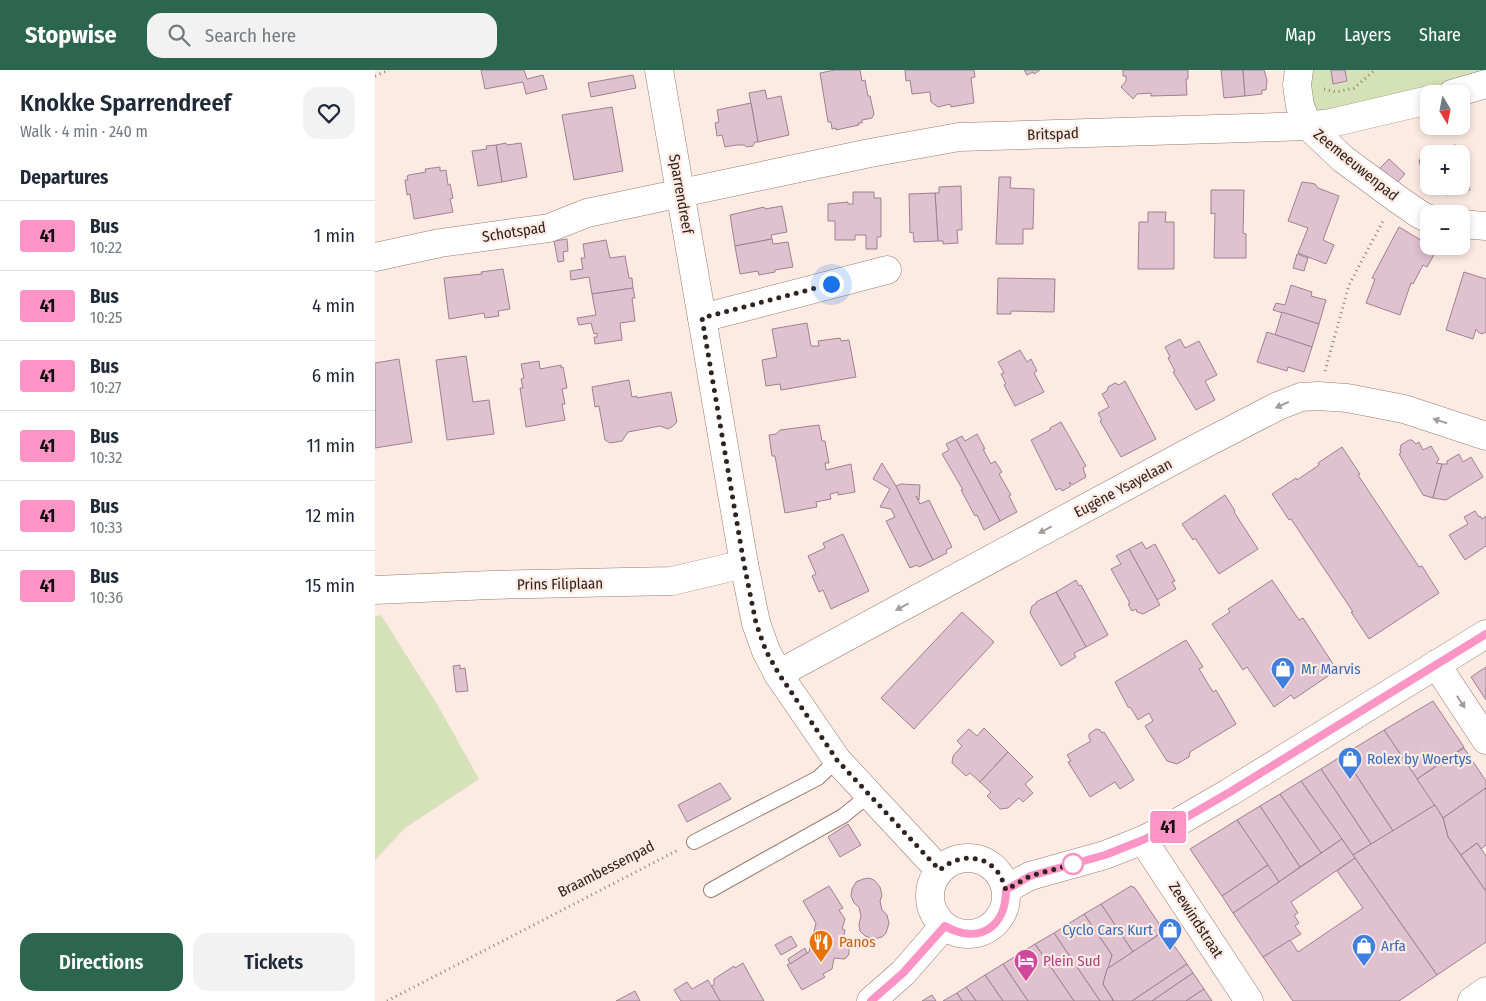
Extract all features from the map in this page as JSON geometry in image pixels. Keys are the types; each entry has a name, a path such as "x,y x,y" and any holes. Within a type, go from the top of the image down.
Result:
{"street":[{"name":"Sparrendreef","path":"659,70 744,564 756,623 766,651 779,674 837,760 940,870"},
{"name":"Zeemeeuwenpad","path":"1298,76 1300,106 1308,126 1343,159 1420,214"},
{"path":"1470,89 1486,84"},
{"name":"Britspad","path":"680,193 870,153 959,137 1308,126 1331,123 1420,102"},
{"name":"Schotspad","path":"375,257 440,243 549,228 587,213 680,193"},
{"path":"1470,225 1486,226"},
{"path":"702,318 887,270"},
{"name":"Eugène Ysayelaan","path":"779,674 1193,450 1278,406 1301,397 1347,398 1404,409 1486,436"},
{"name":"Prins Filiplaan","path":"375,590 672,581 744,564"},
{"path":"1006,890 1030,876 1105,855 1143,840 1173,825 1230,792 1486,634"},
{"path":"1436,664 1486,740"},
{"name":"Zeewindstraat","path":"1143,840 1249,1001"},
{"path":"970,858 982,860 993,867 1002,877 1006,890 1006,903 1002,915 993,925 982,932 956,933 935,916 930,902 931,888 940,870 957,860 970,858"},
{"path":"871,1001 903,973 945,926"},
{"path":"1472,1001 1486,991"}],"lane":[{"path":"694,842 818,778 837,760"},
{"path":"711,890 843,816 869,796"}],"path":[{"path":"375,76 389,70"},
{"path":"1298,76 1314,85 1336,92 1354,88 1375,70"},
{"path":"1318,396 1349,285 1395,198"},
{"name":"Braambessenpad","path":"387,1001 694,842"}],"green space":[{"path":"1309,70 1486,70 1486,76 1453,85 1420,85 1420,94 1383,104 1316,113 1310,107"},
{"path":"381,615 437,704 479,779 405,828 375,860 375,616"}],"building":[{"path":"481,70 524,70 527,79 543,75 547,89 526,94 523,82 485,89"},
{"path":"835,70 860,70 862,81 865,80 868,96 870,96 874,114 872,118 862,120 862,123 858,123 859,125 836,130 836,128 832,129 831,122 828,122 820,73"},
{"path":"905,70 974,70 975,77 971,78 974,103 951,107 950,104 938,107 931,102 930,92 912,94 910,80 906,81"},
{"path":"1024,70 1040,70 1034,74 1033,72 1027,75"},
{"path":"1123,70 1188,70 1188,79 1186,79 1187,95 1151,96 1151,93 1137,94 1133,99 1121,87 1126,81 1126,76 1123,76"},
{"path":"1221,70 1243,70 1245,96 1224,98"},
{"path":"1243,70 1264,70 1267,80 1266,90 1262,90 1262,94 1245,96"},
{"path":"1331,70 1345,70 1347,81 1333,84"},
{"path":"633,75 636,88 591,97 588,83"},
{"path":"765,90 767,99 781,96 789,135 758,142 749,93"},
{"path":"751,103 758,142 755,142 753,146 747,147 736,145 725,147 722,135 717,136 715,123 719,122 717,110"},
{"path":"612,107 623,171 574,180 562,115"},
{"path":"506,143 507,145 521,143 527,177 502,182 496,145"},
{"path":"496,145 502,182 478,186 472,151 487,149 486,146"},
{"path":"1389,159 1405,174 1396,184 1379,169"},
{"path":"440,167 440,171 446,170 448,185 450,184 453,198 450,199 453,212 414,219 410,194 407,195 405,180 408,180 407,176 426,172 425,169"},
{"path":"999,177 1011,177 1010,188 1034,189 1033,229 1023,229 1023,244 996,244"},
{"path":"1302,182 1315,184 1318,188 1339,196 1323,240 1334,245 1326,264 1298,253 1308,228 1288,221"},
{"path":"961,186 962,230 957,230 958,243 943,244 943,241 938,241 935,193 939,193 939,187"},
{"path":"1211,190 1244,190 1243,233 1246,234 1246,258 1214,258 1215,213 1211,214"},
{"path":"853,192 874,192 874,198 881,198 881,237 877,237 877,249 866,249 866,235 855,235 855,240 835,240 835,221 828,221 828,204 848,202 848,204 853,204"},
{"path":"935,193 938,241 914,242 913,232 910,233 909,194"},
{"path":"782,206 787,232 771,235 772,239 735,246 730,215 764,207 765,209"},
{"path":"1148,212 1166,212 1165,222 1174,222 1174,269 1138,269 1139,222 1148,222"},
{"path":"1399,227 1420,240 1420,255 1434,255 1427,267 1423,265 1413,284 1411,283 1400,315 1366,303 1375,279 1372,278"},
{"path":"567,239 568,251 563,252 564,261 558,262 554,241"},
{"path":"772,239 773,244 788,242 793,267 759,275 758,271 740,274 735,246"},
{"path":"606,240 610,258 625,256 633,288 592,294 589,277 571,280 570,271 583,269 581,258 585,258 583,244"},
{"path":"1297,254 1308,258 1304,271 1293,268"},
{"path":"503,269 510,309 498,311 499,316 485,318 484,313 449,319 444,278 482,274 481,272"},
{"path":"1464,272 1486,279 1486,332 1482,334 1476,329 1473,339 1446,330"},
{"path":"998,278 1055,279 1054,312 1011,311 1011,314 997,314"},
{"path":"1291,285 1312,292 1311,296 1326,300 1319,324 1273,310 1276,303 1285,305"},
{"path":"633,288 635,298 632,298 635,321 620,323 622,340 595,344 594,337 597,337 597,333 594,334 591,323 579,325 577,318 596,315 592,294"},
{"path":"1282,312 1319,324 1312,347 1275,335"},
{"path":"807,323 811,346 819,346 818,341 840,338 841,341 849,340 856,377 781,390 780,384 766,386 762,360 777,357 772,329"},
{"path":"1267,332 1312,347 1304,372 1288,367 1287,371 1257,362"},
{"path":"1180,339 1185,348 1199,341 1217,375 1205,381 1215,400 1196,410 1173,372 1175,371 1165,347"},
{"path":"1020,350 1027,362 1031,359 1037,371 1034,373 1044,392 1015,406 1004,385 1006,384 1001,374 1004,373 998,362"},
{"path":"466,356 473,402 489,400 494,434 447,440 436,360"},
{"path":"399,359 412,442 375,448 375,363"},
{"path":"539,361 540,369 561,365 561,368 563,367 567,388 562,389 565,404 562,404 565,420 526,427 520,388 523,388 521,379 524,378 521,364"},
{"path":"629,380 632,397 637,396 637,398 671,392 677,422 668,429 660,426 628,432 622,441 610,443 605,440 599,406 595,407 592,387"},
{"path":"1125,381 1156,439 1121,457 1100,421 1102,420 1098,413 1109,407 1102,394 1115,383 1119,385"},
{"path":"1061,422 1086,466 1083,468 1086,477 1072,485 1070,482 1071,486 1062,491 1060,488 1056,490 1031,440"},
{"path":"819,425 822,441 825,441 829,463 825,463 826,470 851,464 855,492 838,495 838,492 830,494 831,499 816,502 817,507 785,513 775,456 772,456 769,435 776,434 780,430"},
{"path":"977,434 991,464 995,461 1002,472 999,474 1011,495 1009,496 1017,512 1000,521 956,439 962,436 965,441"},
{"path":"956,439 1000,521 984,530 942,454 949,450 946,444"},
{"path":"1409,440 1416,444 1419,442 1423,450 1431,446 1439,459 1436,463 1442,464 1433,498 1423,495 1399,454 1401,453 1401,445"},
{"path":"1342,447 1360,474 1358,475 1419,567 1422,566 1439,593 1369,639 1291,519 1289,520 1272,494 1296,478 1297,480"},
{"path":"1459,454 1463,462 1471,457 1483,477 1446,500 1433,498 1442,464 1447,464 1447,461"},
{"path":"882,463 896,486 933,560 919,567 917,565 910,568 886,521 895,517 891,509 880,507 890,489 873,479"},
{"path":"901,484 920,485 919,500 916,496 920,504 929,500 952,547 946,550 947,553 933,560 896,486"},
{"path":"1225,495 1258,549 1219,574 1195,538 1193,540 1182,524"},
{"path":"1475,511 1482,519 1486,516 1486,546 1465,560 1449,535 1468,524 1464,517"},
{"path":"843,534 869,591 831,609 823,590 819,592 812,576 816,574 808,556 825,548 823,543"},
{"path":"1142,542 1146,549 1155,544 1175,581 1172,582 1176,589 1157,600 1129,549"},
{"path":"1129,549 1160,605 1143,614 1137,612 1136,609 1132,611 1128,604 1130,603 1111,569 1121,564 1116,556"},
{"path":"1076,580 1079,586 1081,585 1108,635 1086,647 1056,592"},
{"path":"1272,580 1299,620 1303,618 1337,670 1294,699 1291,695 1274,707 1247,667 1243,670 1212,624 1230,612 1228,609"},
{"path":"1056,592 1086,647 1074,653 1076,657 1061,666 1030,613 1032,606 1036,602"},
{"path":"962,612 994,642 914,729 881,698"},
{"path":"1186,640 1203,667 1199,669 1213,692 1216,690 1236,724 1190,752 1189,757 1177,764 1167,761 1145,726 1153,721 1149,713 1138,720 1131,708 1128,707 1115,682"},
{"path":"460,665 460,669 465,668 468,691 456,692 453,666"},
{"path":"1486,667 1486,700 1471,677"},
{"path":"1433,701 1464,747 1417,779 1384,730"},
{"path":"984,728 1008,752 980,782 970,773 966,776 952,763 953,756 962,746 957,741 969,729 977,736"},
{"path":"1096,729 1102,733 1104,732 1134,780 1120,789 1115,782 1090,797 1068,762 1071,761 1067,755 1091,741 1089,734"},
{"path":"1384,730 1435,805 1393,831 1343,755"},
{"path":"1464,748 1486,781 1486,788 1443,818 1417,779"},
{"path":"1008,752 1033,777 1025,784 1033,793 1023,802 1019,798 1008,808 1000,809 987,796 991,792 980,782"},
{"path":"1343,755 1393,831 1371,844 1321,769"},
{"path":"1321,769 1371,844 1353,855 1301,781"},
{"path":"1301,781 1342,839 1321,853 1280,794"},
{"path":"720,783 731,799 687,822 678,805"},
{"path":"1486,788 1486,845 1481,849 1477,843 1461,855 1448,837 1443,818"},
{"path":"1280,794 1321,853 1300,867 1260,806"},
{"path":"1435,805 1443,818 1448,837 1486,891 1486,942 1437,975 1353,855"},
{"path":"1260,806 1300,867 1279,882 1237,820"},
{"path":"1237,820 1268,865 1222,896 1190,849"},
{"path":"848,824 861,845 840,857 828,837"},
{"path":"1342,839 1355,858 1291,902 1298,913 1294,915 1299,923 1295,926 1301,934 1263,957 1233,913"},
{"path":"1477,843 1486,856 1486,891 1461,855"},
{"path":"1355,858 1437,975 1399,1001 1293,1001 1263,957 1290,940 1298,952 1363,908 1337,871"},
{"path":"1268,865 1279,882 1233,913 1222,896"},
{"path":"869,878 874,880 880,887 882,910 887,915 889,923 886,933 882,937 874,939 865,936 860,931 861,916 859,907 854,903 851,896 856,882"},
{"path":"829,886 843,908 839,910 845,919 842,929 845,930 842,944 849,948 849,954 844,959 834,958 832,969 823,974 825,977 802,990 787,965 809,952 816,923 803,901"},
{"path":"1131,886 1135,888 1164,931 1133,952 1101,904"},
{"path":"1101,904 1133,952 1107,969 1112,955 1084,914"},
{"path":"1084,914 1112,955 1103,984 1112,1001 1100,1001 1054,933"},
{"path":"1164,931 1187,964 1132,1001 1114,1001 1103,984 1107,969"},
{"path":"1054,933 1100,1001 1074,1001 1035,944"},
{"path":"791,936 797,946 781,955 775,945"},
{"path":"1035,944 1074,1001 1028,1001 1003,964"},
{"path":"805,948 807,953 790,964 788,959"},
{"path":"743,963 764,1001 720,1001 711,986 714,985 714,979 734,966 735,968"},
{"path":"1003,964 1028,1001 1003,1001 985,975"},
{"path":"1187,964 1193,973 1152,1001 1132,1001"},
{"path":"1193,973 1204,989 1186,1001 1152,1001"},
{"path":"985,975 1003,1001 976,1001 966,987"},
{"path":"708,980 720,1001 681,1001 674,990 687,982 692,989"},
{"path":"966,987 976,1001 962,1001 957,993"},
{"path":"1204,989 1212,1001 1186,1001"},
{"path":"635,991 640,1001 616,1001"},
{"path":"957,993 962,1001 943,1001"},
{"path":"932,995 936,1001 922,1001"}],"bus line":[{"name":"41","path":"871,1001 903,973 945,926 956,933 982,932 993,925 1002,915 1006,903 1006,890 1030,876 1105,855 1143,840 1173,825 1230,792 1486,634"}],"place":[{"name":"Mr Marvis","path":"1283,690"},
{"name":"Rolex by Woertys","path":"1350,780"},
{"name":"Cyclo Cars Kurt","path":"1170,951"},
{"name":"Panos","path":"821,963"},
{"name":"Arfa","path":"1364,967"},
{"name":"Plein Sud","path":"1026,982"}],"route":[{"path":"831,284 702,318 744,564 756,623 766,651 779,674 837,760 940,870 957,860 970,858 982,860 993,867 1002,877 1006,890 1030,876 1073,864"}]}
